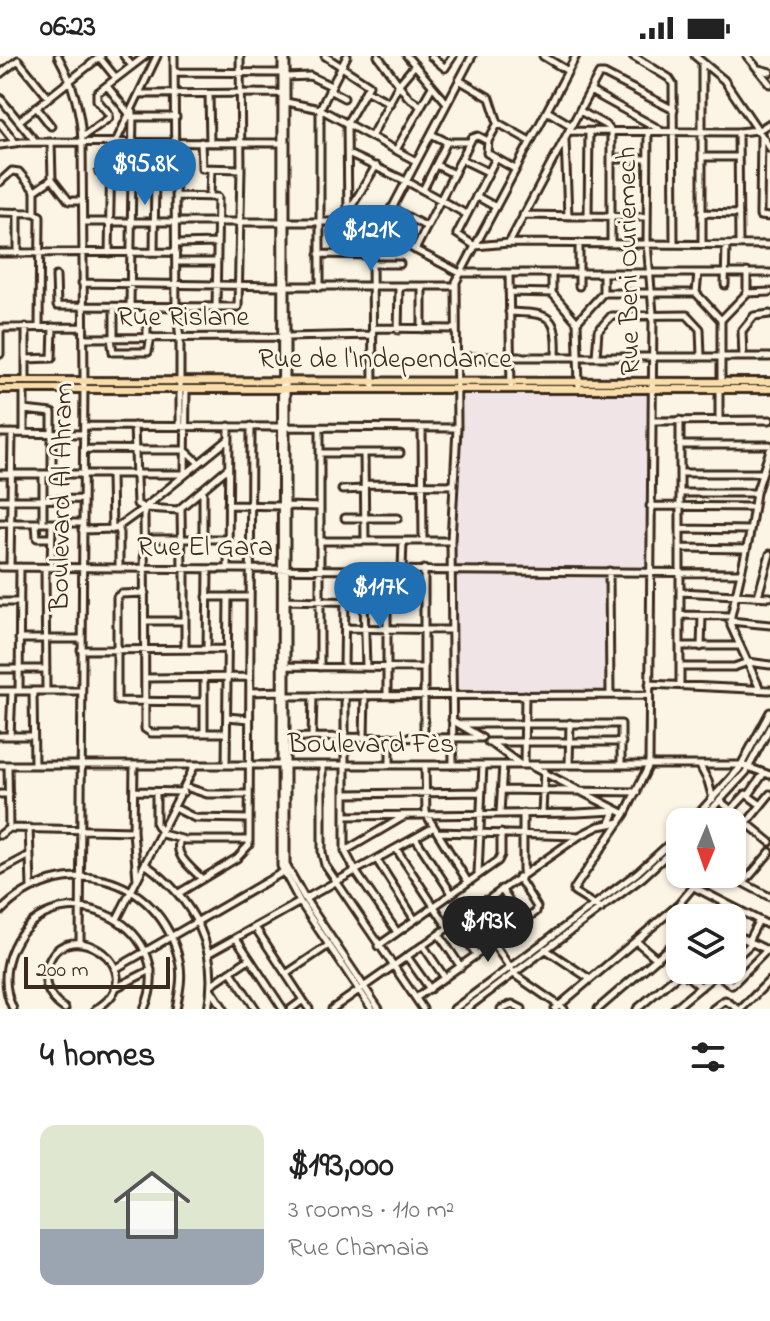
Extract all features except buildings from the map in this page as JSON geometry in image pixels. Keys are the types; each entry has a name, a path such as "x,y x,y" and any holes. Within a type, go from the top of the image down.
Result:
{"main road":[{"name":"Rue de l'Independance","path":"0,381 25,385 182,386 652,386 770,382"},
{"name":"Rue de l'Independance","path":"0,389 25,385"},
{"name":"Rue de l'Independance","path":"720,385 770,389"}],"street":[{"name":"Boulevard Al Ahram","path":"58,56 71,81 82,139 84,449 80,943"},
{"path":"124,56 132,66"},
{"path":"82,139 109,118 96,97 145,56"},
{"path":"130,307 131,116 157,56"},
{"path":"174,56 176,308 185,474"},
{"path":"56,276 56,305 238,307 240,56"},
{"path":"284,56 284,221"},
{"path":"325,56 367,81 369,86 347,123 348,221"},
{"path":"320,287 320,109 347,56"},
{"path":"378,56 408,97 420,105"},
{"path":"407,56 447,103"},
{"path":"431,56 445,68 453,56"},
{"path":"373,385 373,255 379,231 472,56"},
{"path":"543,56 568,71"},
{"path":"453,765 451,541 457,428 455,286 576,56"},
{"path":"633,56 672,80 674,243"},
{"path":"645,63 649,56"},
{"path":"695,56 724,80 770,148"},
{"path":"747,56 770,84"},
{"path":"19,121 100,57 116,78"},
{"path":"0,74 18,60 48,97"},
{"path":"371,137 414,61"},
{"path":"702,62 702,244"},
{"path":"758,69 770,72"},
{"path":"176,72 310,76 344,98"},
{"path":"509,243 599,74 674,110"},
{"path":"459,80 490,98 498,123 530,141"},
{"path":"107,86 131,116"},
{"path":"396,150 432,87"},
{"path":"367,91 390,103"},
{"path":"590,91 663,131"},
{"path":"139,94 284,93"},
{"path":"284,93 283,872 362,989 379,1009"},
{"path":"209,94 210,143"},
{"path":"0,98 36,142"},
{"path":"286,102 320,109 416,161"},
{"path":"36,107 51,126"},
{"path":"547,111 571,128 589,132 760,132 770,123"},
{"path":"580,111 611,131 611,243"},
{"path":"131,116 176,117"},
{"path":"131,116 99,172 176,171"},
{"path":"0,123 15,142"},
{"path":"498,123 486,152 515,169"},
{"name":"Rue Beni Ouriemech","path":"648,131 647,243 653,313 649,765"},
{"path":"588,216 589,132"},
{"path":"738,132 739,244"},
{"path":"760,132 760,216 770,217"},
{"path":"431,134 447,142 470,142"},
{"path":"415,250 470,142 476,136 488,141"},
{"path":"0,145 82,139 282,143"},
{"path":"565,139 568,216"},
{"path":"51,142 52,179 69,201 82,201"},
{"path":"201,142 202,168 241,169"},
{"path":"423,190 447,142"},
{"path":"109,253 111,152"},
{"path":"348,154 466,214"},
{"path":"702,157 738,157"},
{"path":"496,158 457,236 475,246 509,243 770,245"},
{"path":"461,159 488,172"},
{"path":"611,159 647,159"},
{"path":"436,165 454,174"},
{"path":"350,209 376,166"},
{"path":"210,196 211,169"},
{"path":"0,182 16,170 35,191 40,253 39,327"},
{"path":"154,252 155,172"},
{"path":"35,191 52,179"},
{"path":"176,196 210,196 218,199 216,308"},
{"path":"476,196 496,207"},
{"path":"391,208 427,227"},
{"path":"0,212 38,215"},
{"path":"18,212 18,253"},
{"path":"701,213 739,214"},
{"path":"523,215 647,217"},
{"path":"83,222 348,221 379,231 460,273 770,273"},
{"path":"176,244 217,243"},
{"path":"579,243 579,286"},
{"path":"725,285 726,245"},
{"path":"0,253 176,252"},
{"path":"319,254 373,255"},
{"path":"176,262 217,262"},
{"path":"373,264 400,264"},
{"path":"747,272 747,293"},
{"path":"509,273 511,385"},
{"path":"552,273 552,293 577,322 579,386"},
{"path":"577,322 603,293 603,273"},
{"path":"696,293 698,273"},
{"path":"82,283 373,288 455,286"},
{"path":"422,287 422,329"},
{"path":"398,330 399,288"},
{"path":"509,292 552,293"},
{"path":"721,320 747,293 770,292"},
{"path":"603,293 696,293 721,320 719,420"},
{"path":"114,307 112,351 148,352 147,307"},
{"path":"509,312 544,314 556,332 556,356"},
{"path":"596,357 599,329 613,314 653,313 687,315 700,329 701,356"},
{"path":"743,357 744,327 754,316 770,314"},
{"path":"24,433 26,327"},
{"path":"26,359 52,358 53,327"},
{"path":"0,354 0,328 84,327"},
{"name":"Rue Rislane","path":"84,338 284,337 455,329"},
{"path":"131,338 131,352"},
{"path":"456,357 770,357"},
{"path":"24,410 52,413 52,475"},
{"path":"680,420 680,684"},
{"path":"652,421 770,420"},
{"path":"84,426 457,428"},
{"path":"134,426 137,504 144,508 181,509 228,468"},
{"path":"228,569 229,426"},
{"path":"179,893 244,853 249,840 251,426"},
{"path":"320,427 320,667"},
{"path":"422,428 423,541"},
{"path":"0,433 84,434"},
{"path":"10,567 12,433"},
{"path":"82,530 112,530 229,439"},
{"path":"679,445 770,448 756,493 730,618 759,687"},
{"path":"84,449 185,450 199,463"},
{"path":"320,453 400,453"},
{"path":"364,453 365,541"},
{"path":"680,473 762,473"},
{"path":"0,474 185,474"},
{"path":"43,474 43,500 37,538 51,538"},
{"path":"111,475 112,530"},
{"path":"342,490 453,485"},
{"path":"203,490 203,538"},
{"path":"680,493 756,493"},
{"path":"696,507 697,493"},
{"path":"0,500 83,499"},
{"path":"228,505 320,507"},
{"path":"650,506 754,507"},
{"path":"144,508 147,733 226,733"},
{"path":"181,509 185,648"},
{"path":"345,518 398,518"},
{"path":"0,523 83,523"},
{"path":"46,691 52,523"},
{"path":"119,525 119,568"},
{"path":"680,529 750,530"},
{"path":"145,539 228,539"},
{"path":"320,541 451,541"},
{"path":"402,569 403,541"},
{"path":"680,548 746,549"},
{"path":"758,596 768,570 770,554"},
{"name":"Rue El Gara","path":"0,567 739,573"},
{"path":"19,691 20,567"},
{"path":"284,568 286,865 302,900"},
{"path":"207,649 208,569"},
{"path":"387,569 387,695"},
{"path":"424,569 424,737"},
{"path":"609,571 610,694"},
{"path":"681,592 770,597"},
{"path":"145,593 121,594 117,597 117,701 204,702"},
{"path":"207,597 250,597"},
{"path":"226,765 228,597"},
{"path":"286,600 364,602 366,667"},
{"path":"344,667 345,600"},
{"path":"0,602 20,602"},
{"path":"681,615 730,618 770,625"},
{"path":"701,647 702,615"},
{"path":"145,621 185,621"},
{"path":"345,628 452,630"},
{"path":"19,639 81,639"},
{"path":"681,646 740,646"},
{"path":"81,650 227,649"},
{"path":"681,667 734,667 748,662 770,665"},
{"path":"286,666 424,668"},
{"path":"0,669 46,669"},
{"path":"204,677 204,733"},
{"path":"145,678 250,677"},
{"path":"649,684 759,687 770,690"},
{"path":"0,691 81,691"},
{"path":"10,736 12,691"},
{"path":"33,691 34,765"},
{"path":"250,692 313,696 649,695"},
{"path":"364,737 365,695"},
{"path":"525,695 525,765"},
{"path":"312,737 313,696"},
{"path":"345,696 345,851 397,932"},
{"path":"745,766 770,712"},
{"path":"227,717 249,719"},
{"path":"452,720 525,765 544,771 625,814"},
{"path":"569,765 570,723"},
{"path":"459,724 621,724 621,765"},
{"path":"710,808 745,766 770,727"},
{"path":"0,736 33,736"},
{"path":"286,737 482,738"},
{"path":"390,737 390,765"},
{"path":"488,742 622,742"},
{"name":"Boulevard Fès","path":"0,765 745,766"},
{"path":"8,765 9,828"},
{"path":"134,765 133,831 137,879"},
{"path":"117,919 195,765"},
{"path":"322,765 322,853 327,870 423,1009"},
{"path":"425,765 426,814 468,882"},
{"path":"478,874 483,765"},
{"path":"500,813 503,765"},
{"path":"599,906 574,890 625,814 649,765"},
{"path":"699,765 716,800 728,808"},
{"path":"733,808 767,774 745,766"},
{"path":"542,813 544,771"},
{"path":"501,790 637,792"},
{"path":"134,791 248,794"},
{"path":"156,792 156,824 162,834 180,839 249,840"},
{"path":"345,794 481,792"},
{"path":"0,794 9,794"},
{"path":"770,794 747,823 770,842"},
{"path":"749,795 761,805"},
{"path":"707,808 716,800"},
{"path":"175,808 195,818 249,819"},
{"path":"345,816 615,811"},
{"path":"610,823 615,811"},
{"path":"416,998 537,909 520,875 523,813"},
{"path":"345,851 404,816"},
{"path":"332,1009 579,836 620,822"},
{"path":"0,835 9,828 133,831"},
{"path":"29,828 31,887"},
{"path":"209,953 436,830 579,836"},
{"path":"378,946 500,858 501,833"},
{"path":"180,839 178,854 202,879"},
{"path":"416,839 452,894"},
{"path":"466,1009 599,906 666,847"},
{"path":"397,850 449,929"},
{"path":"746,881 770,852"},
{"path":"0,871 30,855"},
{"path":"599,906 666,858"},
{"path":"377,860 415,920"},
{"path":"145,864 179,893 197,922 209,953 212,987 208,1009"},
{"path":"115,969 283,872"},
{"path":"0,912 12,899 31,887 55,878 80,875 107,880 132,890 161,919 170,936 179,961 180,987 176,1009"},
{"path":"746,884 770,897"},
{"path":"679,904 693,888"},
{"path":"696,888 770,926"},
{"path":"501,889 523,922"},
{"path":"486,900 507,933"},
{"path":"13,1009 6,982 8,962 18,940 34,921 48,913 80,906 99,910 133,932 151,970 151,988 144,1009"},
{"path":"471,911 512,972 559,1008 666,915"},
{"path":"746,946 759,920"},
{"path":"456,924 476,954"},
{"path":"255,927 309,1009"},
{"path":"440,936 461,967"},
{"path":"236,938 283,1009"},
{"path":"746,940 768,951 746,972"},
{"path":"636,941 656,958"},
{"path":"65,1009 48,990 47,970 61,948 80,943 102,950 115,969 114,988 107,1001 96,1009"},
{"path":"286,974 331,944"},
{"path":"424,947 445,978"},
{"path":"544,948 590,979"},
{"path":"598,1009 666,950"},
{"path":"408,958 430,989"},
{"path":"212,987 249,959"},
{"path":"0,960 8,962"},
{"path":"114,988 151,970"},
{"path":"231,972 256,1009"},
{"path":"454,1009 512,972"},
{"path":"713,1009 725,1000 740,1009 770,980"},
{"path":"637,1009 667,984"},
{"path":"697,984 701,987"},
{"path":"674,1009 705,984"},
{"path":"212,987 224,1009"},
{"path":"362,989 372,1009"},
{"path":"291,1009 303,1000"},
{"path":"501,1009 512,1004 522,1009"}],"shaded area":[{"path":"459,393 647,395 648,569 608,569 608,695 452,695 452,569"}]}
